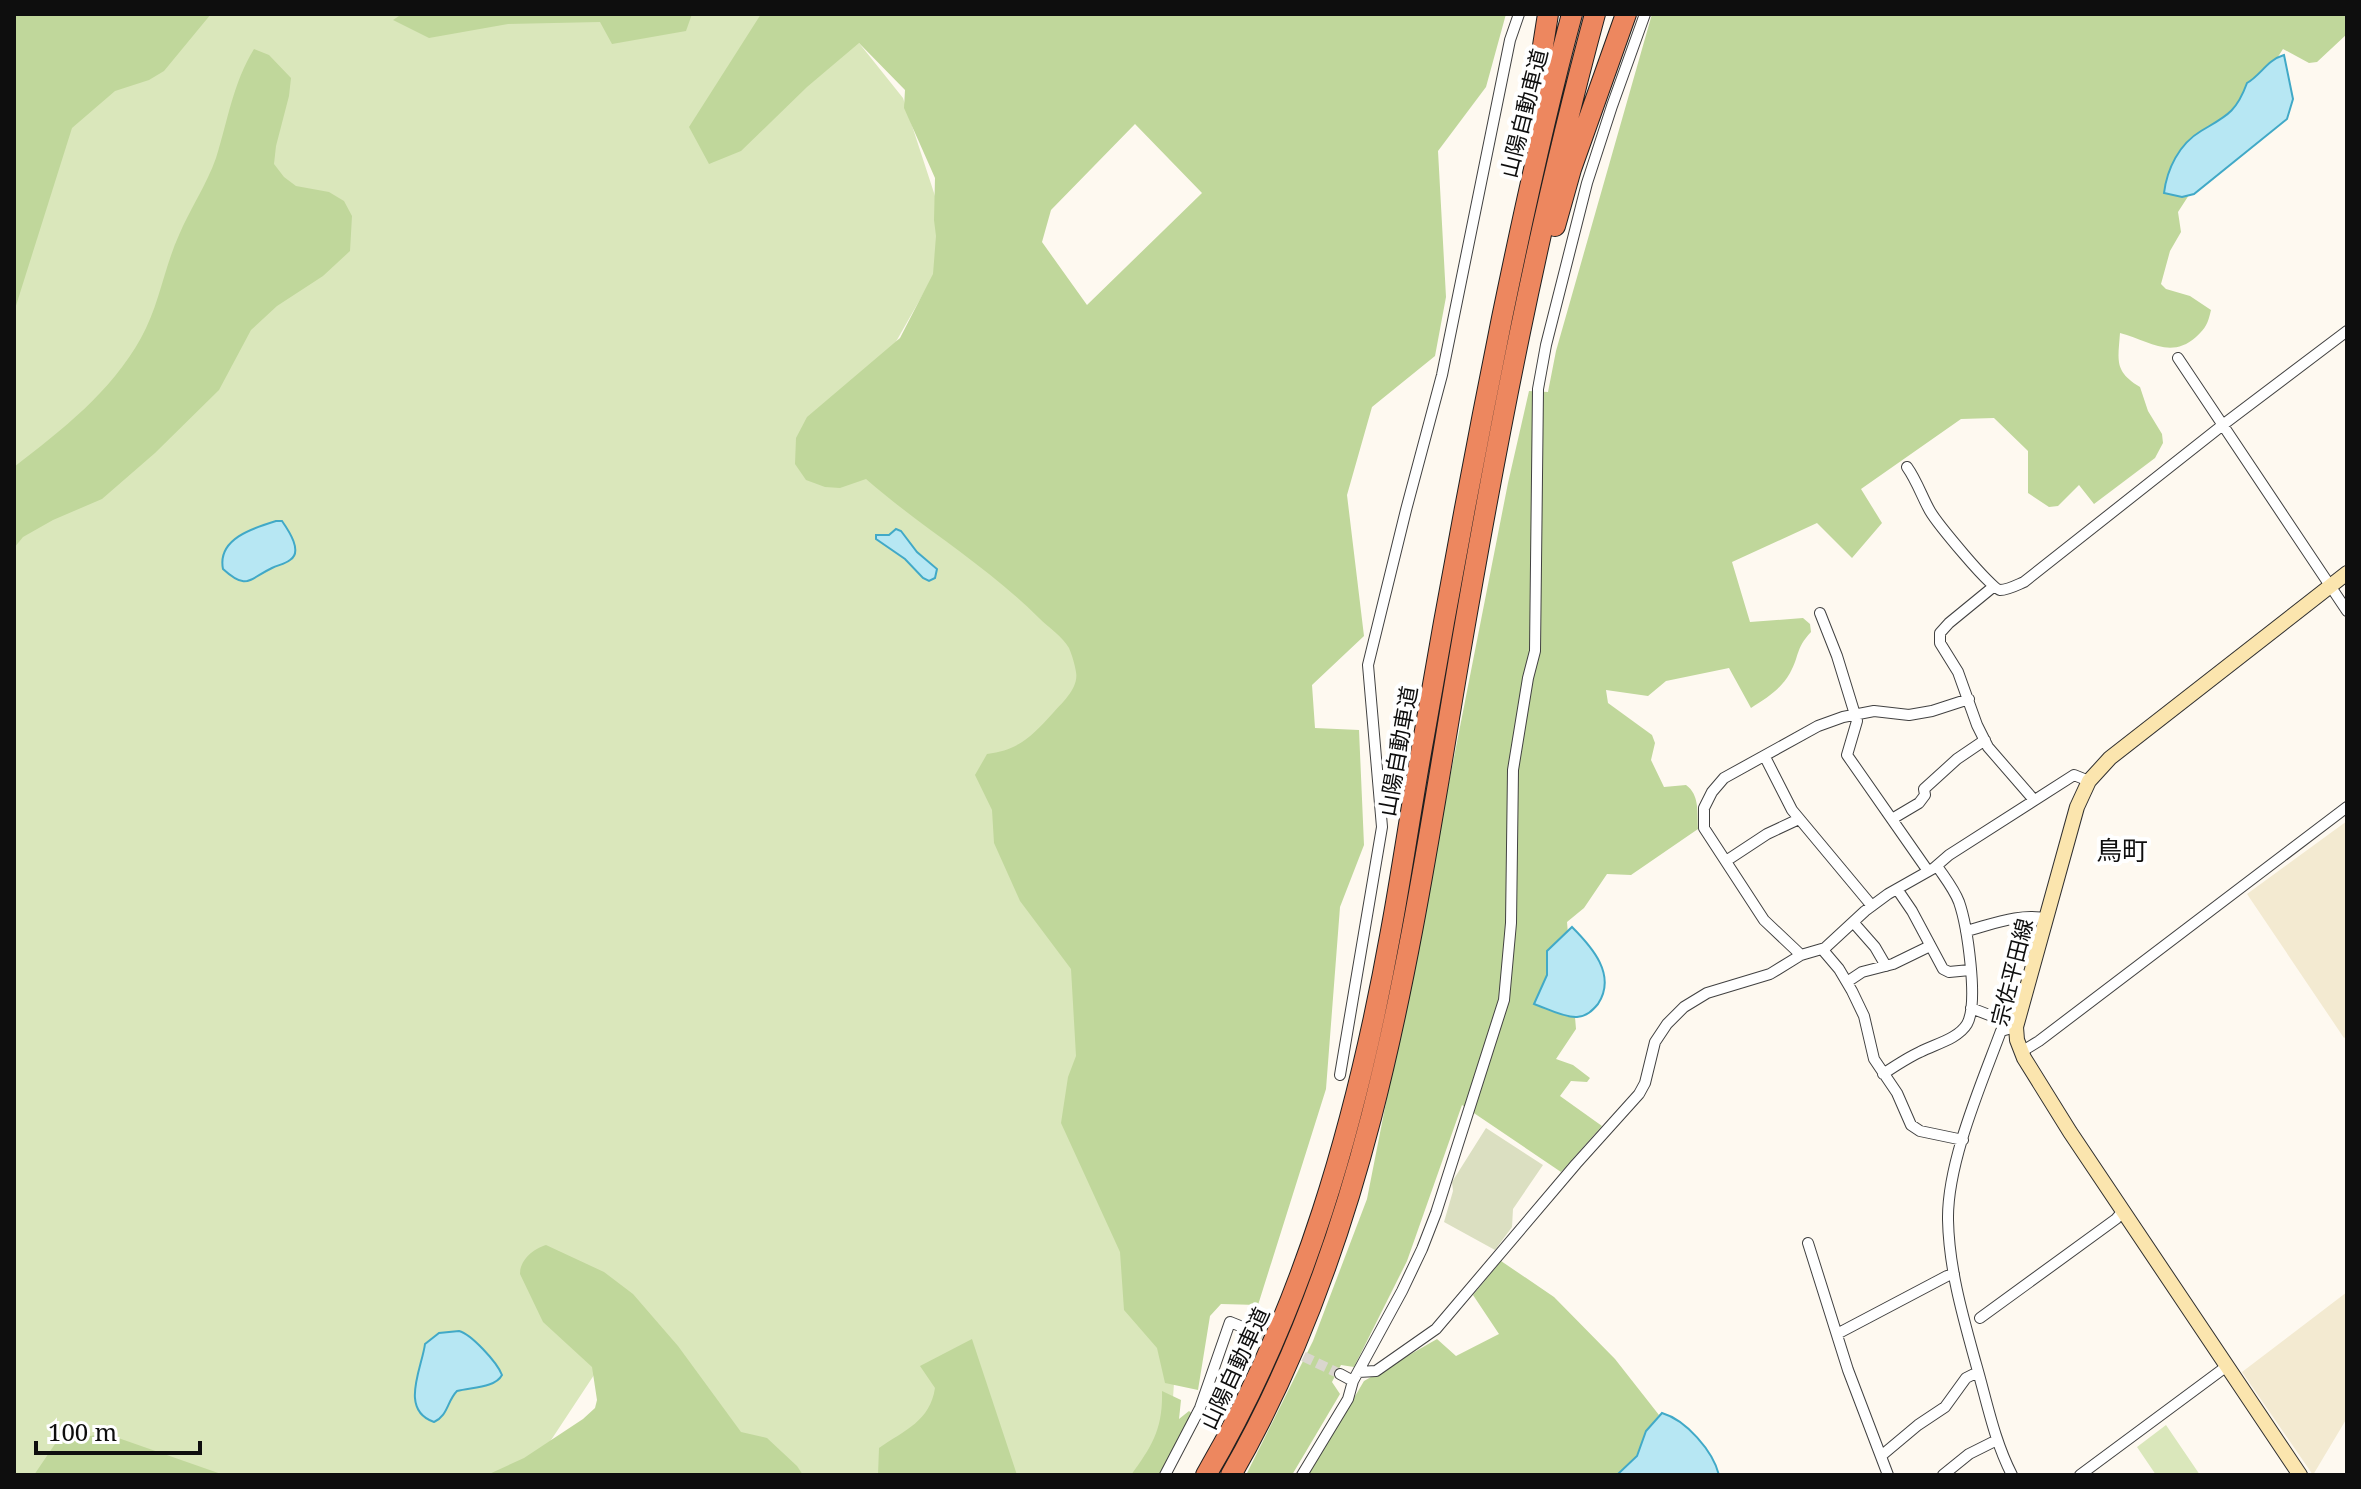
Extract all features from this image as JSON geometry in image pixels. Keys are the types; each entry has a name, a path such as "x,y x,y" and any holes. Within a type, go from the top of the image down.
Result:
{"highway":[{"path":"1490,378 1548,14"},
{"name":"山陽自動車道","path":"1206,1475 1268,1357 1300,1281 1326,1204 1369,1040 1490,378 1529,186 1572,14"},
{"name":"山陽自動車道","path":"1231,1475 1287,1366 1319,1289 1368,1131 1412,933 1482,526 1531,277 1595,14"},
{"path":"1531,277 1551,239 1571,169 1626,14"}],"main road":[{"name":"宗佐平田線","path":"2300,1475 2070,1132 2021,1052 2013,1027 2047,919 2077,807 2089,781 2110,758 2347,573"}],"street":[{"path":"1340,1075 1382,827 1368,665 1442,375 1510,40 1519,14"},
{"path":"1302,1475 1348,1399 1356,1377 1402,1291 1436,1213 1504,1000 1511,923 1513,770 1535,651 1538,389 1587,183 1645,14"},
{"path":"1907,467 1931,514 1993,587 2000,590 2024,582 2347,331"},
{"path":"2178,358 2347,611"},
{"path":"1993,587 1949,623 1940,633 1940,643 1958,672 1985,740 2034,800"},
{"path":"1820,613 1857,721 1847,755 1892,819 1933,869 1951,885 1960,904 1966,931 1971,1008 1966,1026 1883,1074"},
{"path":"1801,955 1764,920 1704,828 1704,808 1712,792 1724,778 1818,726 1874,711 1909,715 1932,711 1969,699"},
{"path":"1892,819 1919,803 1925,795 1924,789 1936,776 1985,740"},
{"path":"1765,757 1782,794 1799,819 1872,906"},
{"path":"1340,1374 1356,1377 1376,1371 1436,1329 1639,1094 1645,1083 1655,1042 1684,1007 1707,993 1770,974 1801,955 1822,949 1872,906 1933,869 1984,831 2074,775 2089,781"},
{"path":"2021,1052 2347,807"},
{"path":"1726,861 1767,834 1799,819"},
{"path":"1897,889 1943,969 1949,972 1970,970"},
{"path":"1966,931 2038,916 2047,919"},
{"path":"1853,922 1875,947 1886,966"},
{"path":"1847,982 1862,972 1886,966 1930,946"},
{"path":"1822,949 1847,982 1864,1016 1874,1059 1897,1093 1911,1125 1920,1131 1963,1140"},
{"path":"1971,1008 2013,1027"},
{"path":"2012,1475 1997,1440 1956,1289 1948,1218 1953,1177 1969,1117 2001,1031 2013,1027"},
{"path":"1980,1318 2123,1211"},
{"path":"1808,1243 1848,1370 1888,1475"},
{"path":"1837,1334 1954,1274"},
{"path":"1165,1475 1200,1408 1230,1322 1245,1328"},
{"path":"2080,1475 2227,1366"},
{"path":"1881,1456 1945,1407 1966,1378 1978,1372"},
{"path":"1943,1475 1969,1454 1997,1440"}],"shaded area":[{"path":"2347,821 2347,1036 2344,1038 2247,894"},
{"path":"2347,1292 2347,1418 2313,1475 2242,1372"}],"green space":[{"path":"14,14 211,14 164,71 149,80 115,91 72,128 14,312"},
{"path":"182,14 819,14 859,43 903,98 951,245 848,426 1089,663 1093,983 1176,1353 1171,1428 1137,1475 770,1475 629,1322 528,1475 14,1475 14,207 58,111"},
{"path":"402,14 692,14 686,31 612,44 600,22 508,24 429,38 393,20"},
{"path":"761,14 1506,14 1486,87 1438,151 1446,297 1435,356 1372,407 1347,495 1364,636 1312,685 1315,728 1359,730 1364,845 1340,907 1326,1089 1258,1305 1221,1304 1210,1316 1198,1390 1165,1383 1157,1348 1124,1310 1120,1252 1061,1123 1068,1077 1076,1056 1071,969 1020,901 994,843 992,810 975,775 987,754 1024,741 1069,695 1076,678 1069,648 1019,599 866,479 840,488 825,487 806,480 795,464 796,438 807,417 900,338 933,274 935,178 904,108 905,90 859,43 807,87 741,151 709,164 689,127","holes":["1135,124 1202,193 1087,305 1042,242 1051,210"]},
{"path":"1652,14 2347,14 2347,34 2317,62 2309,63 2283,49 2178,212 2181,232 2170,251 2161,284 2166,289 2190,296 2211,310 2204,328 2186,344 2168,348 2120,333 2122,370 2140,387 2148,411 2162,434 2163,443 2155,458 2094,504 2079,485 2058,506 2049,507 2028,493 2028,451 1994,418 1961,419 1861,489 1882,523 1852,558 1817,523 1732,562 1750,622 1803,618 1810,624 1811,632 1800,648 1790,673 1768,697 1751,708 1729,668 1666,681 1648,696 1606,690 1608,703 1652,735 1655,743 1651,760 1664,787 1686,785 1694,794 1698,829 1631,875 1607,874 1584,908 1567,922 1576,1029 1556,1059 1573,1065 1590,1078 1587,1082 1571,1081 1560,1096 1602,1126 1561,1172 1462,1105 1407,1261 1354,1367 1341,1365 1332,1382 1340,1394 1292,1475 1246,1475 1313,1341 1367,1199 1508,483 1529,391 1548,392 1556,351"},
{"path":"254,49 269,55 291,78 274,164 296,186 329,192 344,201 352,216 350,251 323,276 277,306 251,330 219,390 155,453 102,499 53,520 23,537 14,548 14,467 100,393 141,338 179,235 216,158 236,88"},
{"path":"1486,1128 1543,1165 1513,1209 1512,1227 1495,1250 1444,1222 1453,1191 1452,1182"},
{"path":"546,1245 604,1272 633,1294 678,1346 741,1432 767,1438 803,1475 487,1475 524,1458 595,1408 597,1400 592,1367 543,1322 520,1274 528,1256"},
{"path":"1501,1261 1554,1297 1615,1359 1659,1415 1646,1431 1637,1456 1621,1475 1308,1475 1364,1381 1437,1339 1456,1356 1499,1334 1473,1295"},
{"path":"972,1339 1017,1475 878,1475 879,1448 915,1424 932,1399 935,1388 920,1366"},
{"path":"1162,1391 1181,1400 1179,1419 1189,1411 1194,1415 1161,1475 1131,1475 1155,1436 1161,1416"},
{"path":"2166,1425 2200,1475 2156,1475 2137,1447"},
{"path":"104,1433 224,1475 34,1475 55,1444"}],"water":[{"path":"2284,55 2293,99 2287,119 2194,194 2182,197 2164,193 2171,166 2186,143 2229,113 2239,101 2247,83 2273,60"},
{"path":"282,521 294,541 295,552 290,560 248,581 238,580 223,569 223,559 231,542 248,531"},
{"path":"896,529 937,569 935,578 929,581 923,578 905,559 876,539 876,535 889,535"},
{"path":"1572,927 1600,962 1605,983 1598,1004 1589,1013 1577,1017 1534,1004 1547,975 1547,951"},
{"path":"459,1331 483,1349 502,1375 489,1385 457,1391 442,1416 434,1422 423,1416 415,1398 425,1344 439,1333"},
{"path":"1662,1413 1689,1429 1711,1456 1719,1475 1619,1473 1637,1456 1646,1431"}],"tunnel":[{"path":"1245,1328 1275,1343"},
{"path":"1290,1350 1340,1374"}],"district":[{"name":"鳥町","path":"2122,850"}]}
